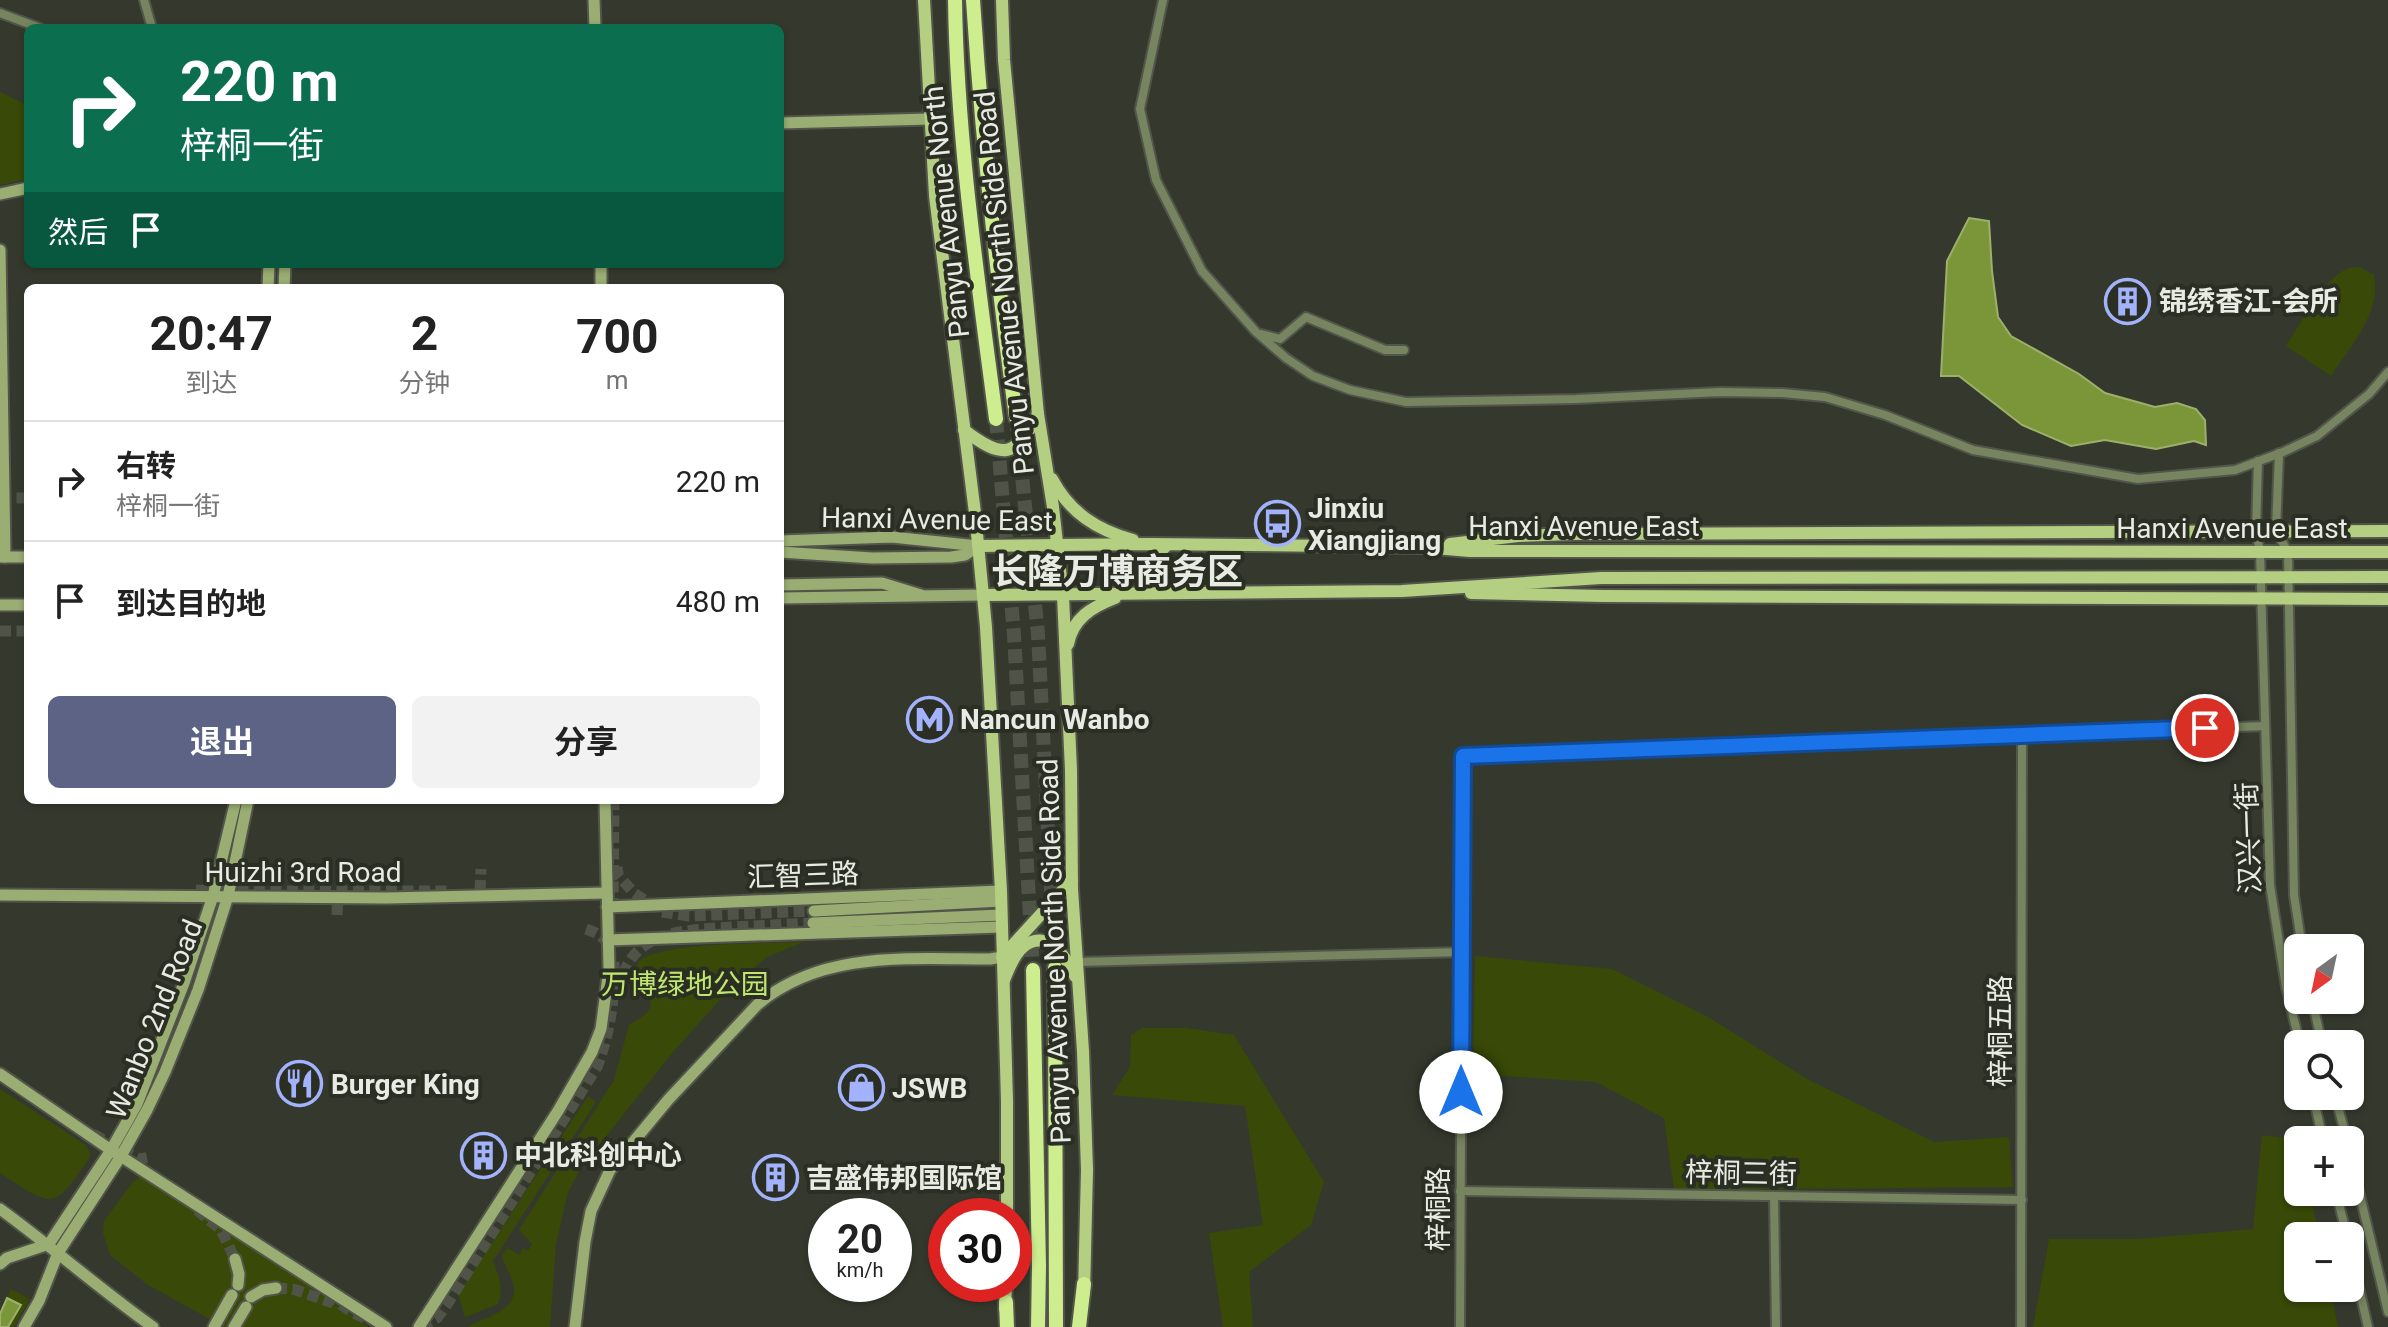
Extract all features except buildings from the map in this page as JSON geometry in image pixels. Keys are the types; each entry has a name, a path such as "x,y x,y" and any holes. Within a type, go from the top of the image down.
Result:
{"highway":[{"name":"Panyu Avenue North","path":"955,0 956,54 974,253 996,419"},
{"name":"Panyu Avenue North","path":"973,0 987,187 1016,417"},
{"path":"1055,968 1056,1327"},
{"path":"1033,970 1038,1327"},
{"path":"1081,1327 1084,1284"},
{"path":"1005,1327 1006,1302"}],"main road":[{"name":"Panyu Avenue North Side Road","path":"924,0 935,196 983,595 1001,896 1007,1198"},
{"name":"Panyu Avenue North Side Road","path":"1002,0 1004,60 1038,414 1063,596 1071,770 1072,880 1087,1170 1084,1284"},
{"path":"964,430 984,445 1003,451 1017,447 1028,435 1038,414"},
{"path":"1046,465 1063,497 1079,515 1122,537 1148,544"},
{"path":"1423,547 1518,536 1573,534 2388,531"},
{"name":"Hanxi Avenue East","path":"978,546 1148,544 1423,547 1470,551 2388,552"},
{"path":"1166,546 1157,554 1155,561 1160,581 1172,593"},
{"name":"Hanxi Avenue East","path":"983,595 1402,591 1601,578 2388,577"},
{"path":"1402,591 1619,597 2388,599"},
{"path":"1065,655 1074,624 1083,615 1124,594"},
{"path":"1002,957 1072,880"},
{"path":"1003,983 1022,947 1036,941 1050,942 1056,947 1078,982"}],"street":[{"path":"144,0 151,24"},
{"path":"594,0 595,24"},
{"path":"1163,0 1140,109 1156,180 1202,271 1256,332 1313,376 1350,390 1406,402 1589,399 1720,392 1825,397 1870,410 1973,450 2138,479 2235,470 2279,453 2317,436 2369,394 2388,372"},
{"path":"0,13 29,24"},
{"path":"784,123 930,119"},
{"path":"0,194 24,189"},
{"path":"0,250 2,557 24,557"},
{"path":"1256,332 1280,339 1306,317 1385,350 1404,350"},
{"path":"2279,453 2276,531 2288,552"},
{"name":"汉兴一街","path":"2258,461 2256,531 2260,552 2272,899 2286,987 2297,1030"},
{"name":"Hanxi Avenue East","path":"784,541 892,537 978,546"},
{"path":"784,552 859,557 951,557 965,555 978,546"},
{"name":"汉兴一街","path":"2288,552 2294,895 2300,934"},
{"path":"784,585 882,583 925,597"},
{"name":"Hanxi Avenue East","path":"784,598 983,595"},
{"path":"0,605 24,605"},
{"path":"2022,735 2265,726"},
{"name":"梓桐路","path":"1460,1327 1463,756 2022,735"},
{"name":"梓桐五路","path":"2021,1327 2022,735"},
{"name":"Wanbo 2nd Road","path":"24,1327 39,1301 58,1253 116,1153 152,1069 213,896 235,804"},
{"name":"Wanbo 2nd Road","path":"49,1244 147,1110 198,990 228,896 247,804"},
{"path":"419,1327 558,1111 592,1052 604,1011 609,969 605,804"},
{"name":"Huizhi 3rd Road","path":"0,895 387,898 606,893"},
{"path":"1001,896 814,917 1001,921"},
{"name":"汇智三路","path":"607,907 1001,896"},
{"name":"汇智三路","path":"608,940 1001,921"},
{"path":"1077,962 1462,952"},
{"path":"575,1327 591,1211 610,1170 668,1100 770,994 800,976 839,965 908,959 1002,957"},
{"path":"0,1074 116,1153 386,1327"},
{"name":"梓桐三街","path":"1460,1191 2022,1200"},
{"path":"1774,1196 1776,1327"},
{"path":"2363,1206 2388,1312"},
{"path":"0,1209 153,1327"},
{"path":"0,1264 7,1258 49,1244"},
{"path":"214,1327 235,1290 239,1274 235,1259"},
{"path":"234,1327 249,1302 263,1290 276,1288"},
{"path":"2362,1302 2368,1327"}],"green space":[{"path":"0,92 24,104 24,180 0,185"},
{"path":"2352,267 2362,268 2374,275 2373,302 2363,328 2331,376 2286,346 2323,289 2342,271"},
{"name":"万博绿地公园","path":"804,942 767,957 729,990 673,1052 581,1168 568,1192 556,1244 550,1327 468,1327 498,1313 514,1295 502,1256 507,1248 520,1255 523,1248 528,1251 532,1244 519,1230 614,1080 629,1025 650,1008 647,990 631,986 639,962 650,955 691,947"},
{"path":"1475,956 1612,969 1708,1017 1807,1079 1934,1142 2009,1137 2013,1187 1674,1190 1664,1118 1596,1082 1473,1074"},
{"path":"1142,1028 1187,1028 1234,1035 1324,1182 1311,1225 1249,1272 1253,1327 1223,1327 1209,1233 1263,1225 1245,1106 1112,1095 1130,1067 1131,1035"},
{"path":"0,1089 86,1145 91,1155 60,1195 43,1198 0,1173"},
{"path":"588,1096 596,1102 493,1261 501,1287 498,1304 465,1317 458,1295"},
{"path":"2262,1135 2284,1138 2284,1206 2313,1206 2316,1222 2284,1222 2284,1302 2333,1302 2338,1327 2033,1327 2049,1239 2138,1239 2253,1229"},
{"path":"140,1176 148,1176 369,1327 224,1327 148,1285 110,1255 103,1233 104,1221"},
{"path":"11,1289 30,1299 14,1327 8,1327 7,1298"}],"shaded area":[{"path":"1969,218 1989,221 1998,317 2011,336 2079,374 2105,393 2155,407 2177,403 2196,409 2205,420 2206,445 2194,441 2156,449 2105,440 2071,446 2022,425 1959,376 1941,376 1947,261"},
{"path":"7,1298 21,1305 8,1327 0,1327 0,1314"}],"tunnel":[{"path":"1016,417 1038,634 1055,968"},
{"path":"996,419 1014,635 1033,970"},
{"path":"0,498 24,498"},
{"path":"0,631 24,631"},
{"path":"613,909 614,804"},
{"path":"617,867 618,875 634,893 662,912 689,916 814,911"},
{"path":"480,891 481,869"},
{"path":"230,883 229,891 447,891"},
{"path":"196,890 229,891"},
{"path":"337,915 338,892"},
{"path":"619,990 634,955 646,944 661,937 695,930 813,923"},
{"path":"586,929 601,936 610,949"},
{"path":"421,1327 437,1318 446,1306 597,1067 611,1016 614,962"},
{"path":"93,1134 139,1159 150,1157"},
{"path":"197,1210 221,1230 235,1259"},
{"path":"276,1288 293,1289 333,1303"},
{"path":"327,1295 366,1319"}],"place":[{"name":"锦绣香江-会所","path":"2128,301"},
{"name":"Jinxiu Xiangjiang","path":"1277,524"},
{"name":"Nancun Wanbo","path":"929,719"},
{"name":"Burger King","path":"300,1084"},
{"name":"JSWB","path":"861,1088"},
{"name":"中北科创中心","path":"483,1155"},
{"name":"吉盛伟邦国际馆","path":"775,1178"}],"district":[{"name":"长隆万博商务区","path":"1117,571"}],"route":[{"path":"1461,1092 1463,756 2205,728"}]}
